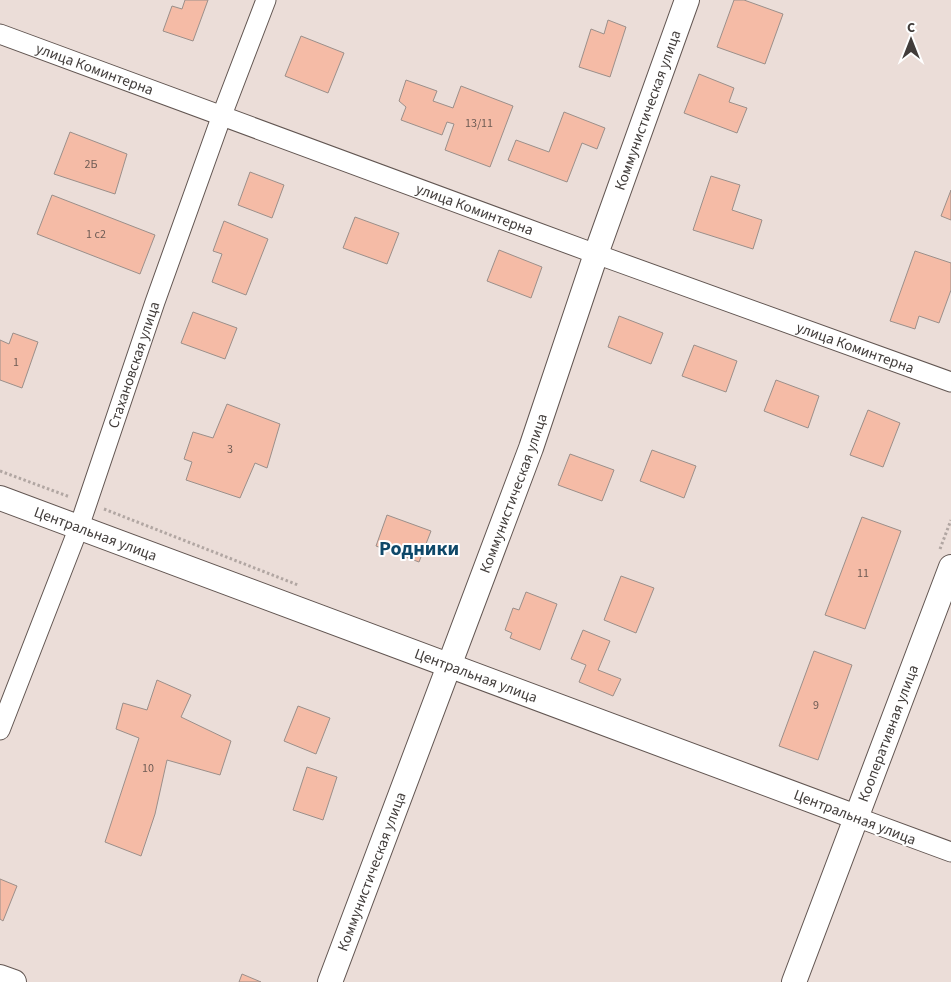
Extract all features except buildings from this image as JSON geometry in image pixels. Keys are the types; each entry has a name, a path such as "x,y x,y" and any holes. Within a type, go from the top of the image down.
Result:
{"street":[{"name":"Стахановская улица","path":"0,730 79,527 155,302 222,115 266,0"},
{"name":"Коммунистическая улица","path":"330,982 531,448 596,254 687,0"},
{"name":"улица Коминтерна","path":"0,34 596,254 951,382"},
{"name":"Центральная улица","path":"0,498 951,852"},
{"name":"Кооперативная улица","path":"794,982 856,817 944,562"},
{"path":"0,977 14,982"}],"path":[{"path":"0,471 301,586"},
{"path":"944,562 951,520"}],"district":[{"name":"Родники","path":"419,548"}]}
